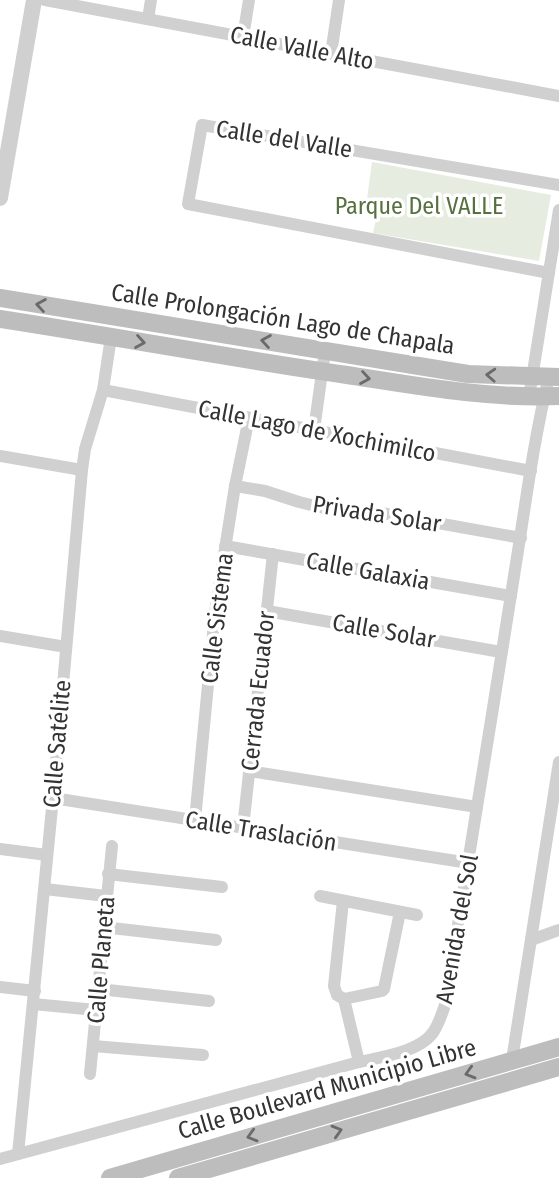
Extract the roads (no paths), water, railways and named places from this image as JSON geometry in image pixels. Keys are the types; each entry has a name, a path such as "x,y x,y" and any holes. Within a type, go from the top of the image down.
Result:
{"main road":[{"name":"Calle Prolongación Lago de Chapala","path":"0,298 468,374 547,377"},
{"name":"Calle Prolongación Lago de Chapala","path":"0,319 471,394 544,397"},
{"name":"Calle Boulevard Municipio Libre","path":"110,1178 559,1047"},
{"name":"Calle Boulevard Municipio Libre","path":"178,1178 559,1067"}],"street":[{"path":"0,198 34,0"},
{"name":"Calle Valle Alto","path":"45,0 559,96"},
{"path":"148,19 151,0"},
{"path":"243,37 249,0"},
{"path":"331,54 339,0"},
{"name":"Calle del Valle","path":"549,273 188,204 202,125 559,185"},
{"name":"Avenida del Sol","path":"0,1159 412,1048 433,1034 444,1005 469,863 544,397 547,377 549,273 559,210"},
{"name":"Calle Satélite","path":"18,1154 45,889 82,470 85,449 103,390 111,337"},
{"path":"314,430 325,351"},
{"name":"Calle Lago de Xochimilco","path":"103,390 531,471"},
{"name":"Calle Sistema","path":"195,820 215,612 249,418"},
{"path":"0,457 82,470"},
{"name":"Privada Solar","path":"235,486 265,491 328,509 376,512 521,538"},
{"name":"Calle Galaxia","path":"225,546 511,596"},
{"name":"Cerrada Ecuador","path":"243,828 273,554"},
{"name":"Calle Solar","path":"267,611 501,652"},
{"path":"0,636 66,647"},
{"path":"512,1060 559,762"},
{"path":"249,771 477,807"},
{"name":"Calle Traslación","path":"53,798 469,863"},
{"path":"546,846 559,842"},
{"name":"Calle Planeta","path":"90,1074 112,846"},
{"path":"0,849 47,855"},
{"path":"108,874 222,887"},
{"path":"45,889 106,896"},
{"path":"320,896 417,915"},
{"path":"343,901 334,986 337,995 344,999 384,989 400,912"},
{"path":"103,928 216,940"},
{"path":"531,940 559,930"},
{"path":"0,988 96,1010"},
{"path":"99,989 209,1001"},
{"path":"344,999 359,1062"},
{"path":"93,1046 203,1055"}],"park label":[{"name":"Parque Del VALLE","path":"419,206"}]}
